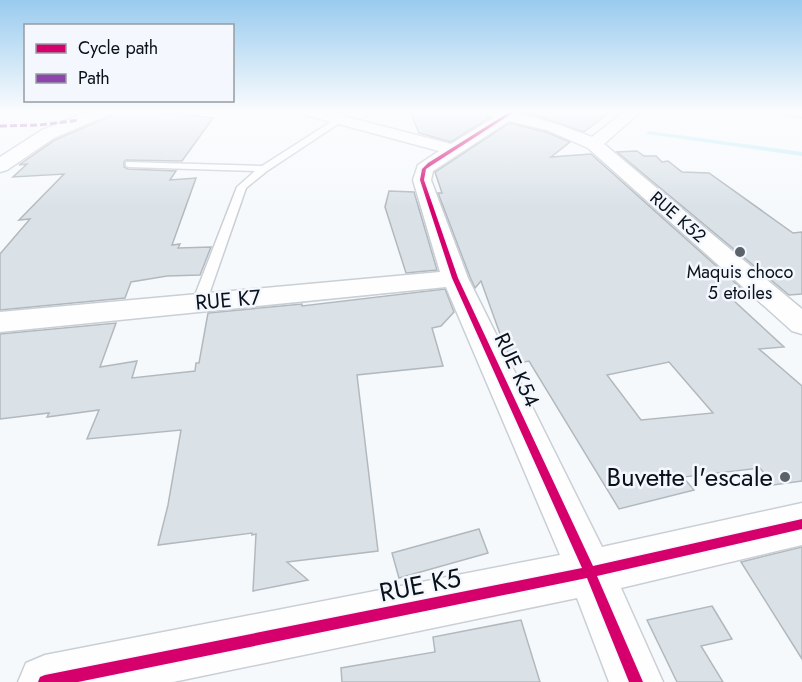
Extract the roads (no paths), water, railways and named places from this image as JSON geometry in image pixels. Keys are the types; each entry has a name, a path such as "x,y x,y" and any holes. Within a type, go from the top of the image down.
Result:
{"street":[{"path":"0,166 35,143"},
{"path":"428,143 452,149"},
{"name":"RUE K54","path":"462,143 430,164 421,175 455,278 590,572 636,682"},
{"name":"RUE K52","path":"594,144 802,324"},
{"name":"RUE K7","path":"0,322 455,278"},
{"name":"RUE K5","path":"45,682 590,572 802,524"}],"lane":[{"path":"199,303 242,187 264,169 305,143"},
{"path":"129,164 264,169"}],"waterway":[{"path":"721,143 802,154"}],"place":[{"name":"Maquis choco 5 etoiles","path":"740,252"},
{"name":"Buvette l'escale","path":"785,477"}]}
